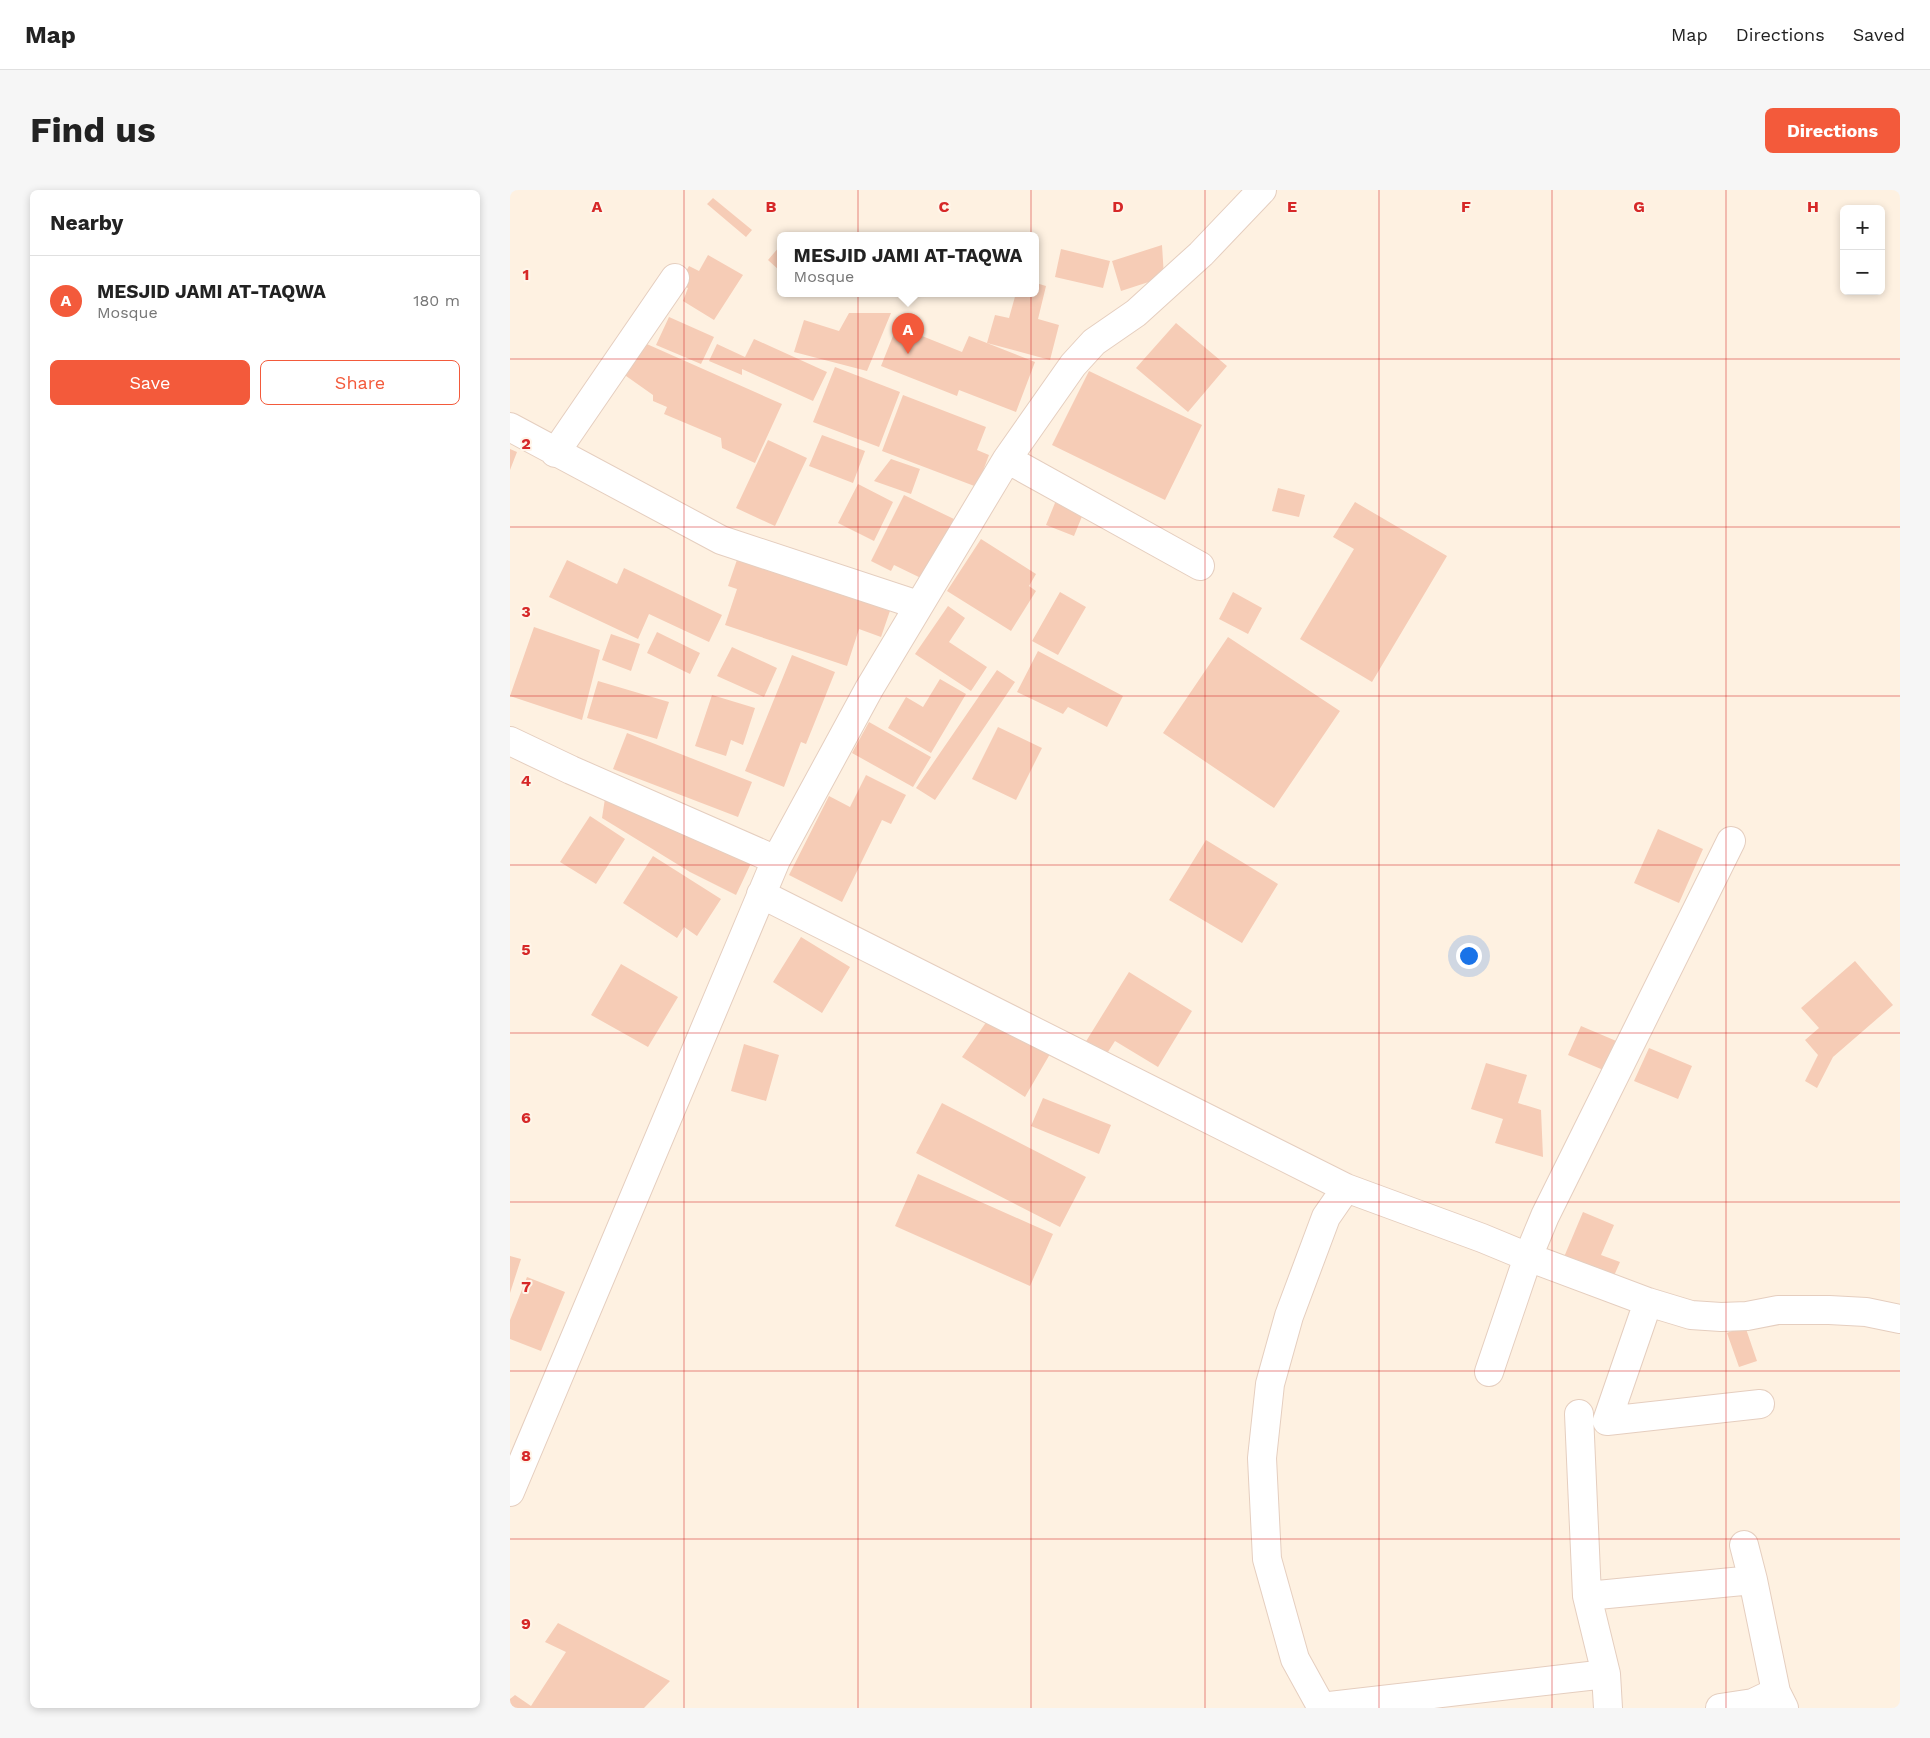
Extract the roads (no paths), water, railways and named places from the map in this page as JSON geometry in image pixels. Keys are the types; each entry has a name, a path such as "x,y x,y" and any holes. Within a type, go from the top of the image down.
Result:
{"street":[{"path":"510,1492 521,1442 594,1288 776,860 869,689 1006,459 1058,385 1094,342 1136,313 1201,254 1262,190"},
{"path":"555,452 675,278"},
{"path":"510,427 721,540 918,605"},
{"path":"1006,459 1200,566"},
{"path":"510,741 571,770 776,860"},
{"path":"1488,1372 1528,1257 1545,1216 1731,841"},
{"path":"761,894 1346,1188 1648,1302 1691,1315 1721,1317 1747,1316 1778,1310 1829,1310 1866,1312 1900,1319"},
{"path":"1346,1188 1326,1217 1290,1316 1270,1384 1262,1458 1267,1559 1296,1659 1322,1707 1606,1674"},
{"path":"1648,1302 1607,1421 1760,1404"},
{"path":"1578,1414 1587,1596 1606,1674 1608,1708"},
{"path":"1720,1708 1767,1703 1754,1580 1744,1545"},
{"path":"1587,1596 1754,1580"}],"place":[{"name":"MESJID JAMI AT-TAQWA","path":"908,354"}]}
